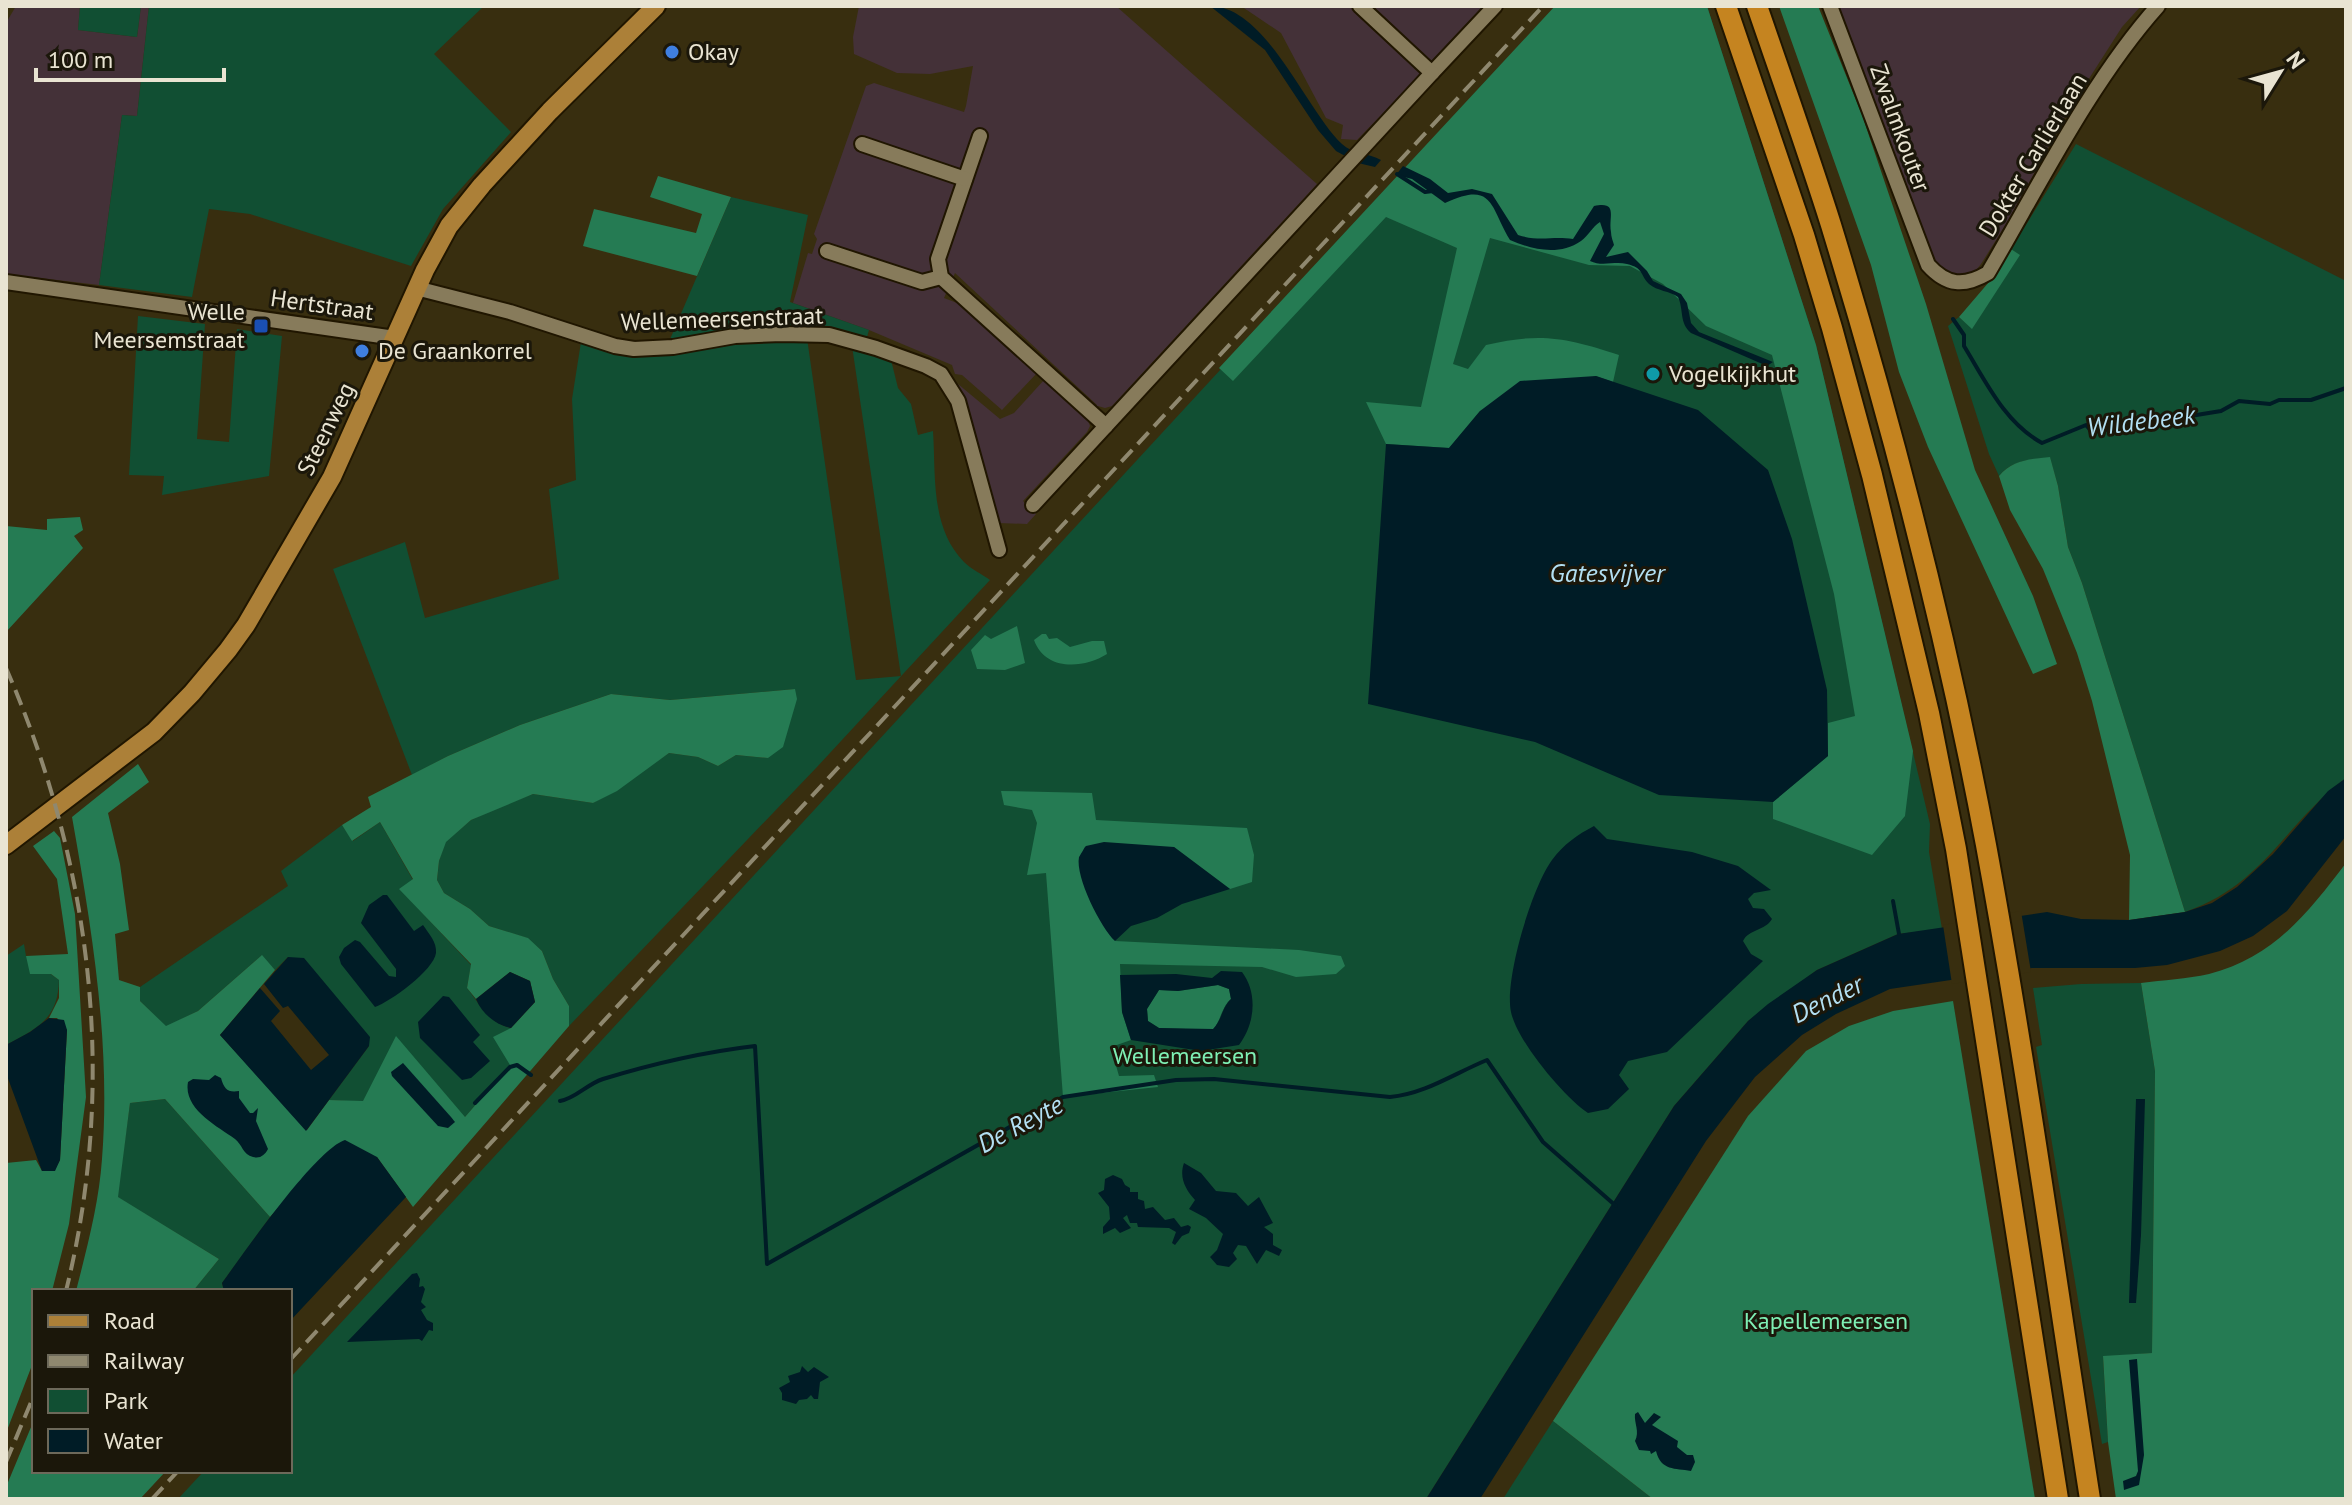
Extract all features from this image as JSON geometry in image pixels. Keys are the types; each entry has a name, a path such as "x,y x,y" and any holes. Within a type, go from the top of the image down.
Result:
{"highway":[{"path":"1726,6 1804,235 1832,328 1872,475 1922,683 1956,849 2058,1499"},
{"path":"1757,6 1829,221 1870,357 1900,465 1954,692 1986,844 2090,1499"}],"main road":[{"name":"Steenweg","path":"6,845 154,732 228,650 332,477 437,247 463,208 550,111 656,6"}],"street":[{"path":"1360,6 1432,73"},
{"path":"1033,505 1495,6"},
{"name":"Zwalmkouter","path":"1830,6 1928,265"},
{"name":"Dokter Carlierlaan","path":"1928,265 1939,277 1957,284 1972,282 1988,273 2092,97 2132,35 2158,6"},
{"path":"980,136 938,259 941,277 968,298 1106,426"},
{"path":"862,144 965,179"},
{"path":"827,251 922,282 941,277"},
{"name":"Hertstraat","path":"6,282 395,338"},
{"name":"Wellemeersenstraat","path":"416,288 634,349 673,347 735,336 829,335 926,366 941,374 958,401 999,550"}],"shaded area":[{"path":"16,6 80,6 78,30 137,37 141,6 149,6 137,116 122,115 99,285 6,274 6,23"},
{"path":"859,6 1116,6 1317,184 1112,406 1098,406 1087,418 1090,426 1087,432 1023,501 1036,514 1027,524 998,523 958,384 1000,419 1014,413 1044,380 1085,418 1097,405 955,273 944,298 965,306 1037,373 1002,410 962,375 955,374 952,365 869,330 793,303 866,86 874,83 964,112 966,106 973,66 930,74 897,73 854,54 853,37"},
{"path":"1241,6 1487,6 1357,140 1341,139 1343,125 1326,118 1281,33"},
{"path":"1835,6 2141,6 2122,27 2067,113 1981,264 1973,274 1958,278 1945,273 1935,264"}],"green space":[{"path":"80,6 141,6 137,37 78,30"},
{"path":"149,6 484,6 434,54 511,132 443,209 411,266 250,214 209,209 192,297 99,285 122,115 137,116"},
{"path":"1555,6 1707,6 1816,345 1913,751 1905,816 1872,855 1773,819 1773,802 1828,756 1828,723 1855,716 1834,594 1772,355 1706,326 1663,284 1630,266 1589,265 1490,238 1453,364 1468,369 1486,345 1523,339 1554,339 1619,355 1613,382 1596,376 1480,411 1449,448 1386,444 1366,402 1421,407 1457,248 1386,217 1233,381 1219,368"},
{"name":"Wellemeersen","path":"1556,6 1707,6 1816,345 1930,824 1929,852 1942,929 1898,934 1817,970 1748,1021 1674,1106 1426,1499 178,1499 202,1473 292,1473 292,1376"},
{"path":"1779,6 1818,6 1862,115 1926,304 1975,470 2033,596 2057,664 2033,674 1928,447 1899,372 1871,265"},
{"path":"2076,144 2346,281 2346,778 2235,886 2185,912 2068,547 2050,458 2016,464 1999,476 1948,326 1959,317 1972,328 2019,255 2011,249"},
{"path":"658,176 731,197 697,276 583,246 594,209 696,233 702,214 650,197"},
{"path":"731,197 808,215 790,302 869,330 867,337 828,329 668,344"},
{"path":"2011,249 2020,255 1972,329 1959,317 1995,275"},
{"path":"138,316 205,324 197,439 229,442 237,329 282,336 269,476 162,495 164,476 129,475"},
{"path":"807,338 856,680 901,676 852,346 891,360 898,388 911,404 918,435 933,431 937,500 945,533 964,562 990,580 817,767 569,1026 569,1006 553,979 542,951 527,938 489,926 470,909 444,893 437,880 445,842 471,820 533,794 593,803 669,753 698,757 718,766 736,755 768,758 795,689 670,700 611,694 520,725 412,775 333,569 405,542 425,618 559,579 549,489 576,480 572,399 581,342 722,344"},
{"path":"2050,457 2068,547 2185,912 2129,920 2130,855 2092,701 2077,653 2043,569 2010,510 1999,476 2016,463"},
{"path":"80,517 83,530 74,536 83,548 6,632 6,526 47,530 47,519"},
{"path":"1017,626 1025,663 1005,670 977,669 971,650 985,635 991,639"},
{"path":"1042,634 1049,639 1057,638 1070,647 1104,641 1107,654 1076,664 1056,662 1039,650 1034,640"},
{"path":"795,689 797,699 783,747 768,758 736,755 718,766 698,757 669,753 617,791 593,803 533,794 471,820 446,842 439,861 437,880 444,893 470,909 489,926 528,938 542,951 553,979 569,1006 569,1026 413,1207 377,1157 327,1153 270,1217 165,1099 130,1103 118,1197 219,1259 195,1289 76,1289 100,1176 104,1073 93,944 72,817 138,764 149,782 108,813 120,864 129,930 115,934 119,980 140,987 140,1001 166,1026 198,1011 262,955 275,970 220,1035 307,1130 329,1100 363,1101 396,1036 465,1117 510,1065 493,1037 511,1028 535,1002 530,981 510,972 476,999 467,988 471,964 399,889 413,879 380,822 352,841 342,825 371,807 368,797 448,756 520,725 611,694 670,700"},
{"path":"1001,791 1092,793 1096,820 1247,828 1254,855 1252,882 1230,889 1174,847 1115,941 1299,950 1341,956 1345,966 1336,974 1296,977 1262,967 1120,964 1122,1012 1131,1040 1114,1046 1119,1076 1154,1075 1158,1087 1063,1097 1046,873 1027,875 1037,823 1032,810 1004,805"},
{"path":"380,822 413,880 400,889 471,965 467,988 481,1007 491,1018 511,1028 510,1065 465,1117 329,1100 369,1046 288,957 275,970 261,956 198,1011 166,1027 140,1001 140,987 288,886 281,871 342,825 353,841"},
{"path":"54,831 60,838 75,914 86,1097 69,1224 53,1289 32,1289 32,1365 6,1433 6,1163 36,1160 42,1171 54,1171 60,1160 67,1030 57,1018 49,1018 59,998 59,980 51,974 30,974 26,956 68,954 57,879 33,846"},
{"path":"2346,863 2346,1499 2116,1499 2108,1442 2103,1356 2152,1353 2155,1071 2141,983 2209,974 2252,957 2303,916"},
{"path":"24,944 26,956 59,980 58,993 44,1021 6,1045 6,956"},
{"path":"2141,983 2155,1071 2152,1353 2103,1357 2108,1442 2102,1444 2036,1047 2042,1045 2033,988"},
{"path":"1218,985 1229,989 1231,999 1213,1030 1159,1028 1148,1021 1147,1009 1159,990 1178,991"},
{"name":"Kapellemeersen","path":"1953,1001 2035,1499 1653,1499 1553,1421 1748,1116 1806,1051 1849,1026 1893,1011"},
{"path":"165,1099 270,1217 222,1283 224,1289 195,1289 219,1259 117,1197 130,1103"},
{"path":"1553,1421 1653,1499 1503,1499"},
{"path":"32,1425 32,1473 164,1473 140,1499 6,1499 6,1487"}],"water":[{"path":"1210,6 1230,11 1249,23 1284,62 1342,144 1381,160 1375,167 1358,163 1336,151 1318,130 1265,50"},
{"path":"1403,166 1430,179 1448,193 1472,189 1492,194 1518,235 1526,237 1573,239 1594,206 1607,206 1611,212 1614,245 1606,257 1628,252 1653,281 1681,294 1687,303 1691,323 1699,332 1773,362 1767,366 1691,333 1685,325 1678,297 1652,286 1636,268 1622,263 1599,264 1590,261 1604,234 1600,222 1584,239 1564,249 1546,250 1528,246 1510,240 1494,208 1482,196 1473,194 1445,203 1412,179 1396,175"},
{"name":"Gatesvijver","path":"1596,376 1698,410 1768,470 1792,539 1827,690 1828,756 1773,802 1659,795 1535,742 1368,704 1386,444 1449,448 1480,411 1520,381"},
{"name":"Dender","path":"2346,778 2346,836 2287,911 2253,936 2220,951 2167,965 2032,968 1890,989 1836,1014 1802,1035 1755,1077 1706,1141 1480,1499 1426,1499 1674,1106 1748,1021 1768,1004 1817,970 1898,934 2047,912 2081,919 2129,920 2185,912 2212,903 2237,887 2273,854 2328,791"},
{"path":"1594,826 1607,839 1692,852 1738,866 1771,890 1754,893 1748,899 1753,908 1764,909 1772,919 1743,941 1751,954 1763,961 1667,1052 1628,1061 1619,1075 1629,1089 1608,1109 1588,1113 1555,1082 1522,1038 1511,1012 1510,997 1521,934 1544,873 1566,845"},
{"path":"1104,842 1174,847 1230,889 1182,904 1157,918 1131,926 1115,941 1090,902 1079,866 1079,857 1085,846"},
{"path":"387,895 414,931 423,925 434,942 436,953 420,976 375,1007 341,964 339,957 344,948 355,940 389,976 396,977 396,969 361,923 369,905"},
{"path":"288,957 304,958 370,1037 369,1046 306,1131 220,1035 260,988 280,1011 271,1021 311,1070 329,1055 288,1006 283,1008 264,984"},
{"path":"1221,971 1242,972 1251,989 1251,1018 1239,1045 1201,1051 1131,1040 1122,1012 1120,975 1176,974 1212,978","holes":["1218,985 1229,989 1231,999 1213,1029 1159,1028 1148,1021 1147,1009 1159,990 1178,991"]},
{"path":"510,972 530,981 535,1002 511,1028 490,1018 476,999"},
{"path":"443,996 449,997 480,1035 473,1042 490,1061 471,1078 462,1080 420,1038 418,1022"},
{"path":"49,1018 64,1020 67,1030 60,1160 55,1171 42,1171 6,1073 6,1045"},
{"path":"403,1063 455,1122 448,1128 438,1126 392,1076 391,1072"},
{"path":"215,1075 221,1078 227,1089 239,1091 239,1098 250,1113 258,1108 256,1121 268,1149 262,1156 247,1154 237,1141 203,1116 191,1100 188,1082 193,1079 209,1080"},
{"path":"2136,1099 2145,1099 2141,1235 2136,1303 2129,1303"},
{"path":"345,1140 377,1157 406,1197 292,1319 292,1289 224,1289 222,1283 280,1204 332,1148"},
{"path":"1184,1163 1201,1173 1216,1191 1236,1193 1248,1206 1259,1197 1273,1223 1264,1227 1273,1234 1273,1245 1282,1250 1279,1256 1266,1250 1257,1264 1246,1246 1238,1245 1233,1253 1237,1259 1229,1267 1217,1265 1210,1257 1217,1250 1223,1234 1206,1218 1189,1209 1195,1200 1184,1183"},
{"path":"1113,1175 1122,1179 1130,1192 1138,1192 1138,1199 1144,1201 1145,1209 1153,1207 1165,1220 1174,1218 1181,1227 1188,1225 1191,1227 1189,1233 1175,1245 1172,1243 1176,1232 1169,1228 1138,1227 1137,1223 1130,1223 1127,1215 1123,1218 1131,1228 1120,1233 1115,1228 1103,1234 1103,1227 1110,1219 1109,1207 1098,1193 1104,1190 1105,1179"},
{"path":"417,1273 419,1287 425,1289 421,1302 426,1307 421,1310 433,1323 433,1331 429,1330 422,1341 347,1342 412,1274"},
{"path":"2137,1359 2144,1455 2139,1485 2124,1490 2123,1481 2136,1476 2138,1471 2129,1360"},
{"path":"802,1366 808,1372 814,1367 829,1377 820,1382 818,1399 811,1395 796,1404 782,1400 779,1388 790,1382 788,1376 800,1372"},
{"path":"1638,1412 1645,1423 1654,1413 1661,1417 1652,1425 1678,1441 1677,1447 1687,1455 1693,1455 1695,1462 1691,1471 1665,1465 1656,1451 1651,1454 1650,1451 1639,1450 1635,1441 1635,1414"}],"pier":[{"path":"2021,911 2031,972 1952,984 1943,925"}],"waterway":[{"name":"Wildebeek","path":"1397,174 1425,192 1433,191"},
{"name":"Wildebeek","path":"1953,319 1964,335 1964,346 1997,400 2017,424 2042,443 2086,425 2092,432 2221,411 2239,401 2270,404 2279,400 2311,400 2346,388"},
{"path":"1893,901 1899,934"},
{"name":"De Reyte","path":"560,1101 597,1081 697,1055 755,1046 767,1264 1063,1097 1176,1080 1214,1079 1390,1097 1428,1087 1487,1060 1543,1142 1616,1206"},
{"name":"De Reyte","path":"475,1103 510,1067 517,1065 531,1075"}],"railway":[{"path":"292,1358 1543,6"},
{"path":"6,668 35,743 59,819 76,896 88,975 93,1054 91,1133 82,1212 66,1289"},
{"path":"6,1462 32,1400"},
{"path":"152,1499 176,1473"}],"place":[{"name":"Okay","path":"672,52"},
{"name":"Welle Meersemstraat","path":"261,326"},
{"name":"De Graankorrel","path":"362,351"},
{"name":"Vogelkijkhut","path":"1653,374"}]}
